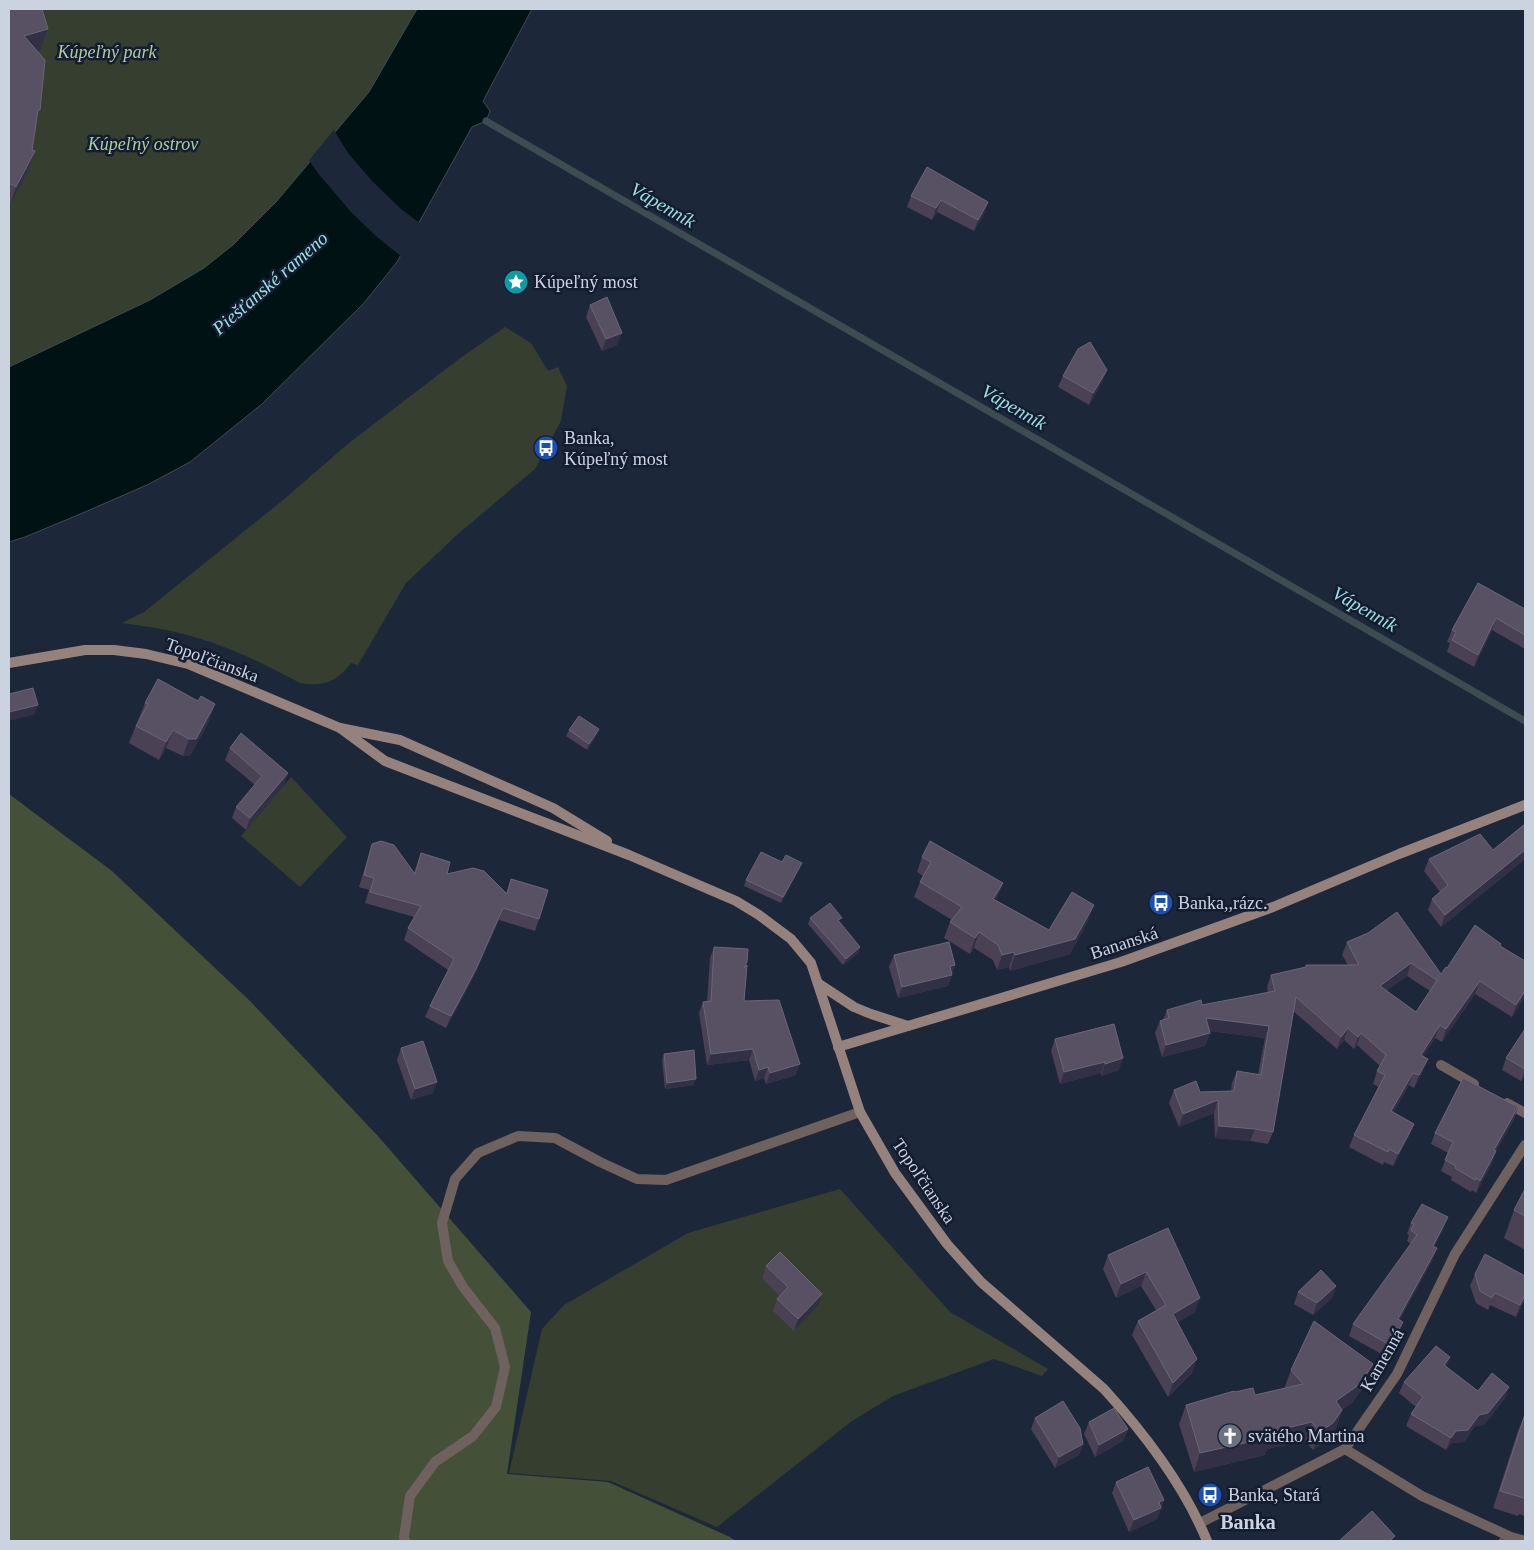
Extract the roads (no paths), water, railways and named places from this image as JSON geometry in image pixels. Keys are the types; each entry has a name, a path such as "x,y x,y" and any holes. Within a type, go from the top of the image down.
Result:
{"main road":[{"name":"Topoľčianska","path":"9,663 84,650 114,650 146,654 188,664 340,728 400,740 553,808 629,855"},
{"name":"Topoľčianska","path":"340,728 385,761 629,855 736,902 759,915 791,940 811,963 860,1112 895,1173 947,1244 981,1282 1104,1389 1122,1409 1156,1453 1200,1523 1207,1541"},
{"name":"Bananská","path":"838,1047 1121,962 1274,907 1399,854 1525,806"},
{"path":"819,984 854,1007 909,1026"}],"street":[{"path":"1441,1065 1483,1089"},
{"path":"1500,1099 1525,1113"},
{"path":"405,1541 410,1496 435,1462 473,1436 496,1407 505,1367 495,1328 463,1287 448,1261 442,1224 455,1179 478,1153 518,1136 555,1138 637,1179 666,1180 860,1112"},
{"name":"Kamenná","path":"1200,1523 1345,1449 1397,1374 1456,1254 1525,1146"},
{"path":"1345,1449 1422,1496 1511,1537 1525,1541"}],"water":[{"name":"Piešťanské rameno","path":"417,9 532,9 483,101 490,111 486,121 472,127 397,262 364,303 262,404 190,462 149,484 25,537 9,542 9,367 150,300 204,268 233,245 276,202 369,92"}],"waterway":[{"name":"Vápenník","path":"486,121 1525,721"}],"place":[{"name":"Kúpeľný most","path":"516,282"},
{"name":"Banka, Kúpeľný most","path":"546,448"},
{"name":"Banka,,rázc.","path":"1161,903"},
{"name":"svätého Martina","path":"1230,1436"},
{"name":"Banka, Stará","path":"1210,1495"}],"district":[{"name":"Banka","path":"1248,1522"}],"park label":[{"name":"Kúpeľný park","path":"107,52"},
{"name":"Kúpeľný ostrov","path":"143,144"}]}
